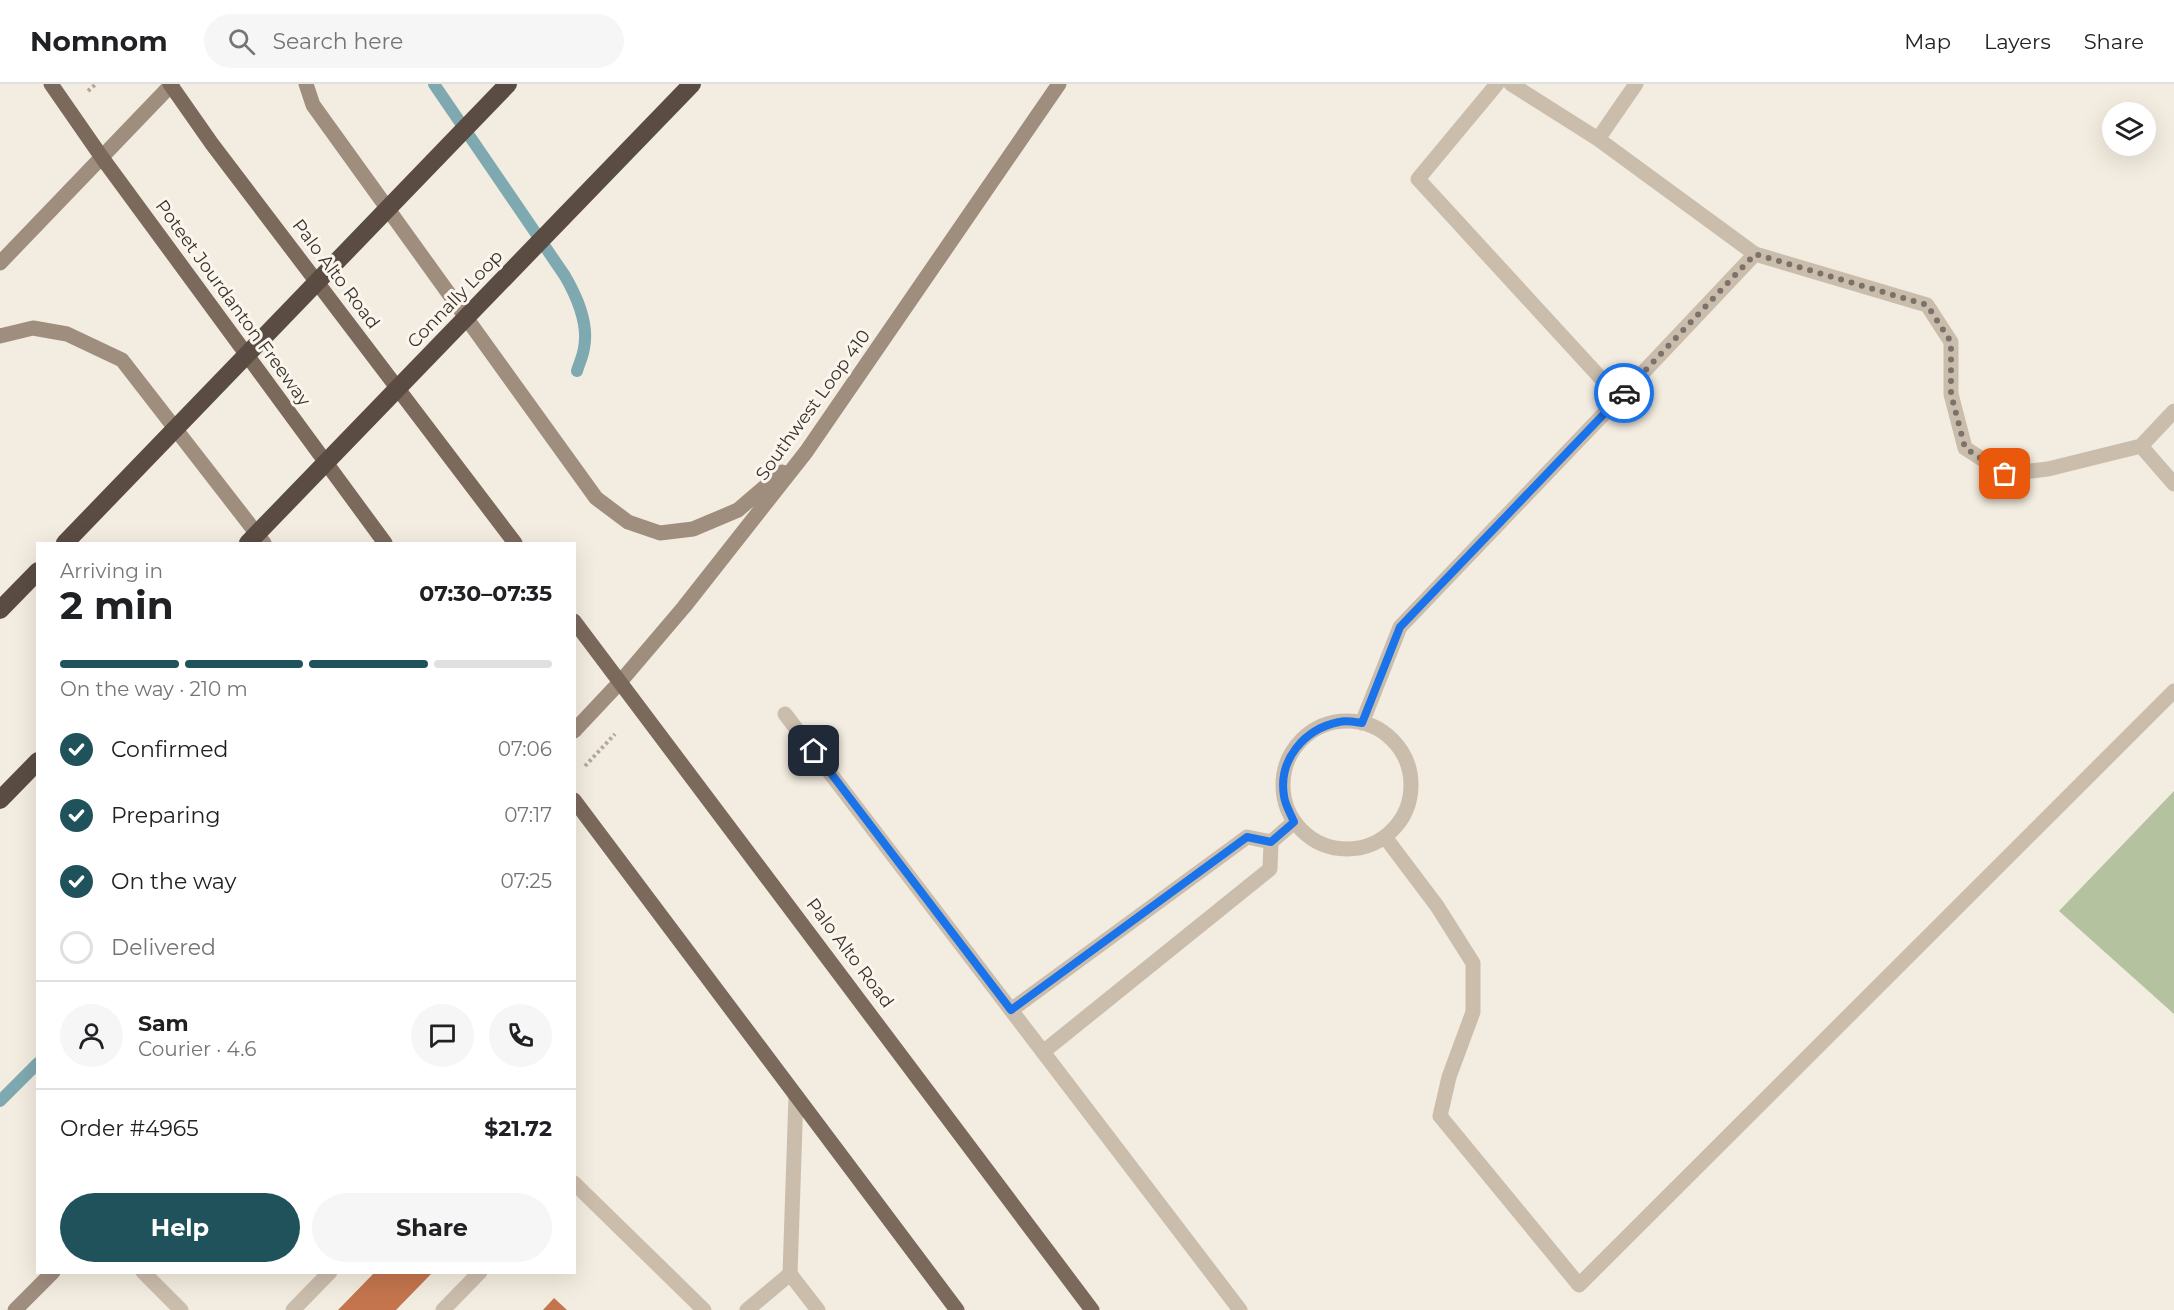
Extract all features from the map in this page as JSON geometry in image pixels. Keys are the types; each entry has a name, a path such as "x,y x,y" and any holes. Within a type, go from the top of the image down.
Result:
{"highway":[{"path":"70,537 508,84"},
{"name":"Connally Loop","path":"249,542 692,84"},
{"path":"0,610 36,573"},
{"path":"0,800 36,763"}],"main road":[{"name":"Poteet Jourdanton Freeway","path":"51,84 103,159 385,542"},
{"path":"0,263 103,159 171,84"},
{"name":"Palo Alto Road","path":"171,84 219,153 514,542"},
{"path":"306,84 313,105 596,498 628,522 660,533 693,529 738,510 806,452"},
{"name":"Southwest Loop 410","path":"576,729 621,681 684,607 806,452 1059,84"},
{"path":"0,336 33,328 66,334 122,360 263,542"},
{"name":"Palo Alto Road","path":"576,624 1092,1310"},
{"path":"576,803 957,1310"},
{"path":"15,1310 51,1274"}],"street":[{"path":"1497,84 1418,179 1619,398"},
{"path":"1511,84 1598,139 1755,254 1927,305 1951,342 1951,394 1965,448 2005,474 2048,469 2141,446 2174,411"},
{"path":"1598,139 1636,84"},
{"path":"1362,723 1400,627 1755,254"},
{"path":"2141,446 2174,484"},
{"path":"1385,837 1437,906 1473,963 1473,1012 1449,1077 1440,1116 1579,1285 2174,691"},
{"path":"785,714 1240,1310"},
{"path":"1341,721 1362,723 1381,731 1397,744 1407,762 1411,783 1409,803 1400,822 1385,837 1367,847 1345,849 1324,846 1305,834 1294,822 1284,798 1283,776 1291,755 1304,738 1322,727 1341,721"},
{"path":"1043,1052 1270,869 1271,842 1294,822"},
{"path":"1011,1010 1247,837 1271,842"},
{"path":"796,1096 790,1274 819,1310"},
{"path":"576,1185 704,1310"},
{"path":"145,1274 181,1310"},
{"path":"293,1310 328,1274"},
{"path":"443,1310 478,1274"},
{"path":"747,1310 790,1274"}],"path":[{"path":"585,766 615,734"}],"green space":[{"path":"2174,791 2174,1014 2059,911"}],"building":[{"path":"373,1274 431,1274 396,1310 338,1310"},
{"path":"554,1298 567,1310 543,1310"}],"waterway":[{"path":"434,84 565,276 574,293 585,329 583,351 577,371"},
{"path":"0,1101 36,1065"}],"way so far":[{"path":"1624,393 1755,254 1927,305 1951,342 1951,394 1965,448 2005,474"}],"route":[{"path":"814,751 1011,1010 1247,837 1271,842 1294,822 1284,798 1283,776 1291,755 1304,738 1322,727 1341,721 1362,723 1400,627 1624,393"}]}
